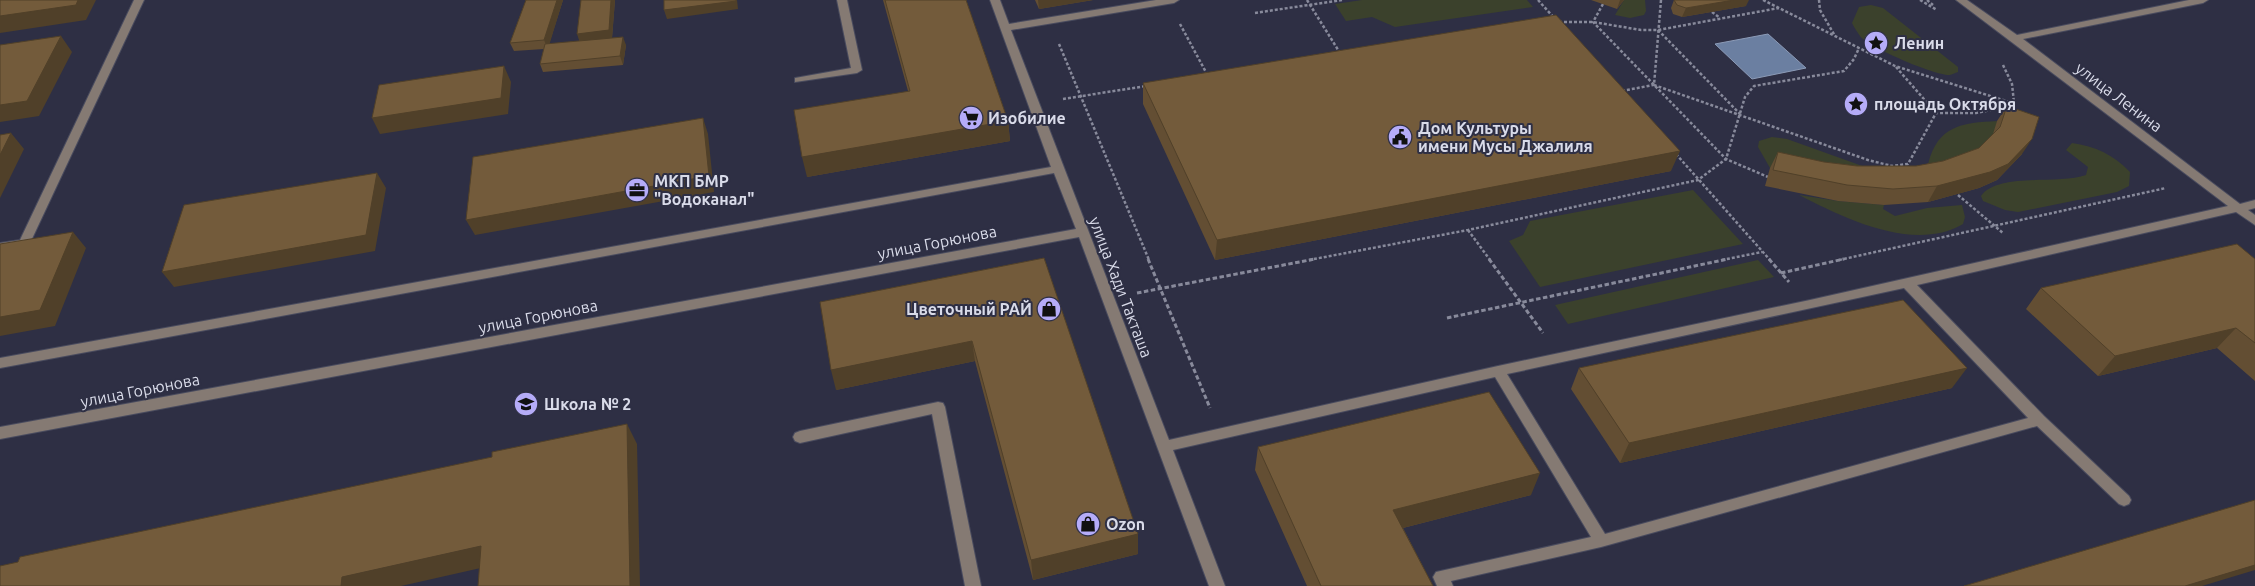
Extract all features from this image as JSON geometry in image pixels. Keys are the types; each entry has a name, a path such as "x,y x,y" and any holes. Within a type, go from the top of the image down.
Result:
{"street":[{"path":"0,247 24,243 139,0"},
{"path":"799,80 857,70 842,0"},
{"name":"улица Хади Такташа","path":"996,0 1032,103 1109,298 1217,586"},
{"name":"улица Ленина","path":"1962,0 2015,38 2255,221"},
{"path":"2015,38 2203,0"},
{"path":"1005,28 1170,1"},
{"path":"0,363 1058,169"},
{"path":"1164,447 1498,371 1810,305 2255,204"},
{"name":"улица Горюнова","path":"0,433 1083,232"},
{"path":"1907,283 2039,420 2124,500"},
{"path":"1498,371 1601,541"},
{"path":"800,438 938,408 973,586"},
{"path":"1445,586 1441,577 1601,541 2039,420"}],"path":[{"path":"1307,0 1342,56 1332,57"},
{"path":"1255,13 1342,0"},
{"path":"1538,0 1564,29"},
{"path":"1654,85 1661,0"},
{"path":"1763,0 1895,66 2016,104"},
{"path":"1819,0 1820,10 1835,36"},
{"path":"1920,0 1940,12"},
{"path":"1170,1 1209,76 1199,78"},
{"path":"1593,22 1603,4"},
{"path":"1548,24 1558,22 1593,22 1641,30 1658,30 1780,8"},
{"path":"1712,12 1720,19"},
{"path":"1049,21 1221,434"},
{"path":"1593,22 1726,159 1768,177"},
{"path":"1658,30 1741,114"},
{"path":"1109,298 1468,230 1698,180 1726,159 1745,97 1754,86 1844,70 1854,59 1859,48"},
{"path":"1997,58 2012,84 2016,104 2015,120"},
{"path":"1895,66 1936,112 1978,113 1997,111 2016,104"},
{"path":"1032,103 1150,85"},
{"path":"1626,99 1620,92 1654,85 1868,160 1892,166 1908,164 1915,168"},
{"path":"1908,164 1936,112"},
{"path":"1672,150 1810,305"},
{"path":"1781,273 2201,180"},
{"path":"1958,195 1996,226 2027,256"},
{"path":"1468,230 1561,358"},
{"path":"1447,318 1762,252"}],"green space":[{"path":"1362,0 1527,0 1533,7 1395,27 1372,17 1346,21 1335,4"},
{"path":"1624,0 1645,0 1646,11 1644,15 1630,18 1615,15"},
{"path":"1871,5 1883,8 1958,67 1958,72 1950,75 1931,71 1889,54 1866,41 1860,36 1852,23 1859,7"},
{"path":"1997,121 1994,133 1969,163 1928,164 1932,151 1938,141 1953,129 1973,123"},
{"path":"1772,137 1787,139 1907,182 1786,172 1770,168 1758,147 1759,141"},
{"path":"2072,143 2089,146 2111,156 2130,172 2129,186 2117,192 2018,212 2005,210 1983,201 1981,196 1989,189 2001,184 2014,181 2074,178 2086,175 2088,167 2066,150"},
{"path":"1693,190 1743,244 1540,287 1509,241 1523,235 1530,221"},
{"path":"1799,195 1884,205 1883,209 1895,216 1927,208 1962,205 1965,217 1963,224 1944,232 1923,235 1901,234 1858,222"},
{"path":"1758,260 1774,277 1568,324 1555,305"}],"water":[{"path":"1768,34 1806,68 1752,79 1715,44"}],"building":[{"path":"0,0 78,0 76,5 0,16"},
{"path":"526,0 557,0 544,40 510,43"},
{"path":"581,0 611,0 609,30 577,34"},
{"path":"664,0 736,0 736,1 664,10"},
{"path":"885,0 966,0 1008,121 802,157 794,110 910,91"},
{"path":"1674,0 1734,0 1686,8 1677,5"},
{"name":"Дом Культуры имени Мусы Джалиля","path":"1556,15 1680,151 1217,240 1143,83"},
{"path":"61,36 27,101 0,105 0,45"},
{"path":"623,37 620,56 540,64 545,44"},
{"path":"504,66 501,98 372,118 379,85"},
{"path":"2007,106 2039,117 2032,139 2008,164 1990,172 1937,186 1893,189 1847,185 1773,170 1778,152 1824,162 1857,166 1916,166 1943,161 1979,148 2000,127"},
{"path":"703,118 709,176 466,220 473,157"},
{"path":"11,133 0,155 0,135"},
{"path":"377,173 366,235 162,272 184,205"},
{"path":"73,232 40,310 0,317 0,244"},
{"path":"2237,244 2255,259 2255,343 2236,328 2115,356 2041,288"},
{"path":"1044,258 1138,534 1031,560 972,341 831,370 820,302"},
{"path":"1903,300 1967,368 1629,443 1579,368"},
{"path":"1489,392 1540,473 1393,510 1433,586 1321,586 1258,447"},
{"path":"627,424 630,586 478,586 481,546 342,577 341,586 0,586 0,566 18,562 20,557 492,457 492,452"},
{"path":"2255,500 2255,565 2185,586 1964,586"}],"place":[{"name":"Ленин","path":"1876,43"},
{"name":"площадь Октября","path":"1856,104"},
{"name":"Изобилие","path":"971,118"},
{"name":"Дом Культуры имени Мусы Джалиля","path":"1400,137"},
{"name":"МКП БМР \"Водоканал\"","path":"637,190"},
{"name":"Цветочный РАЙ","path":"1049,309"},
{"name":"Школа № 2","path":"526,404"},
{"name":"Ozon","path":"1088,524"}]}
